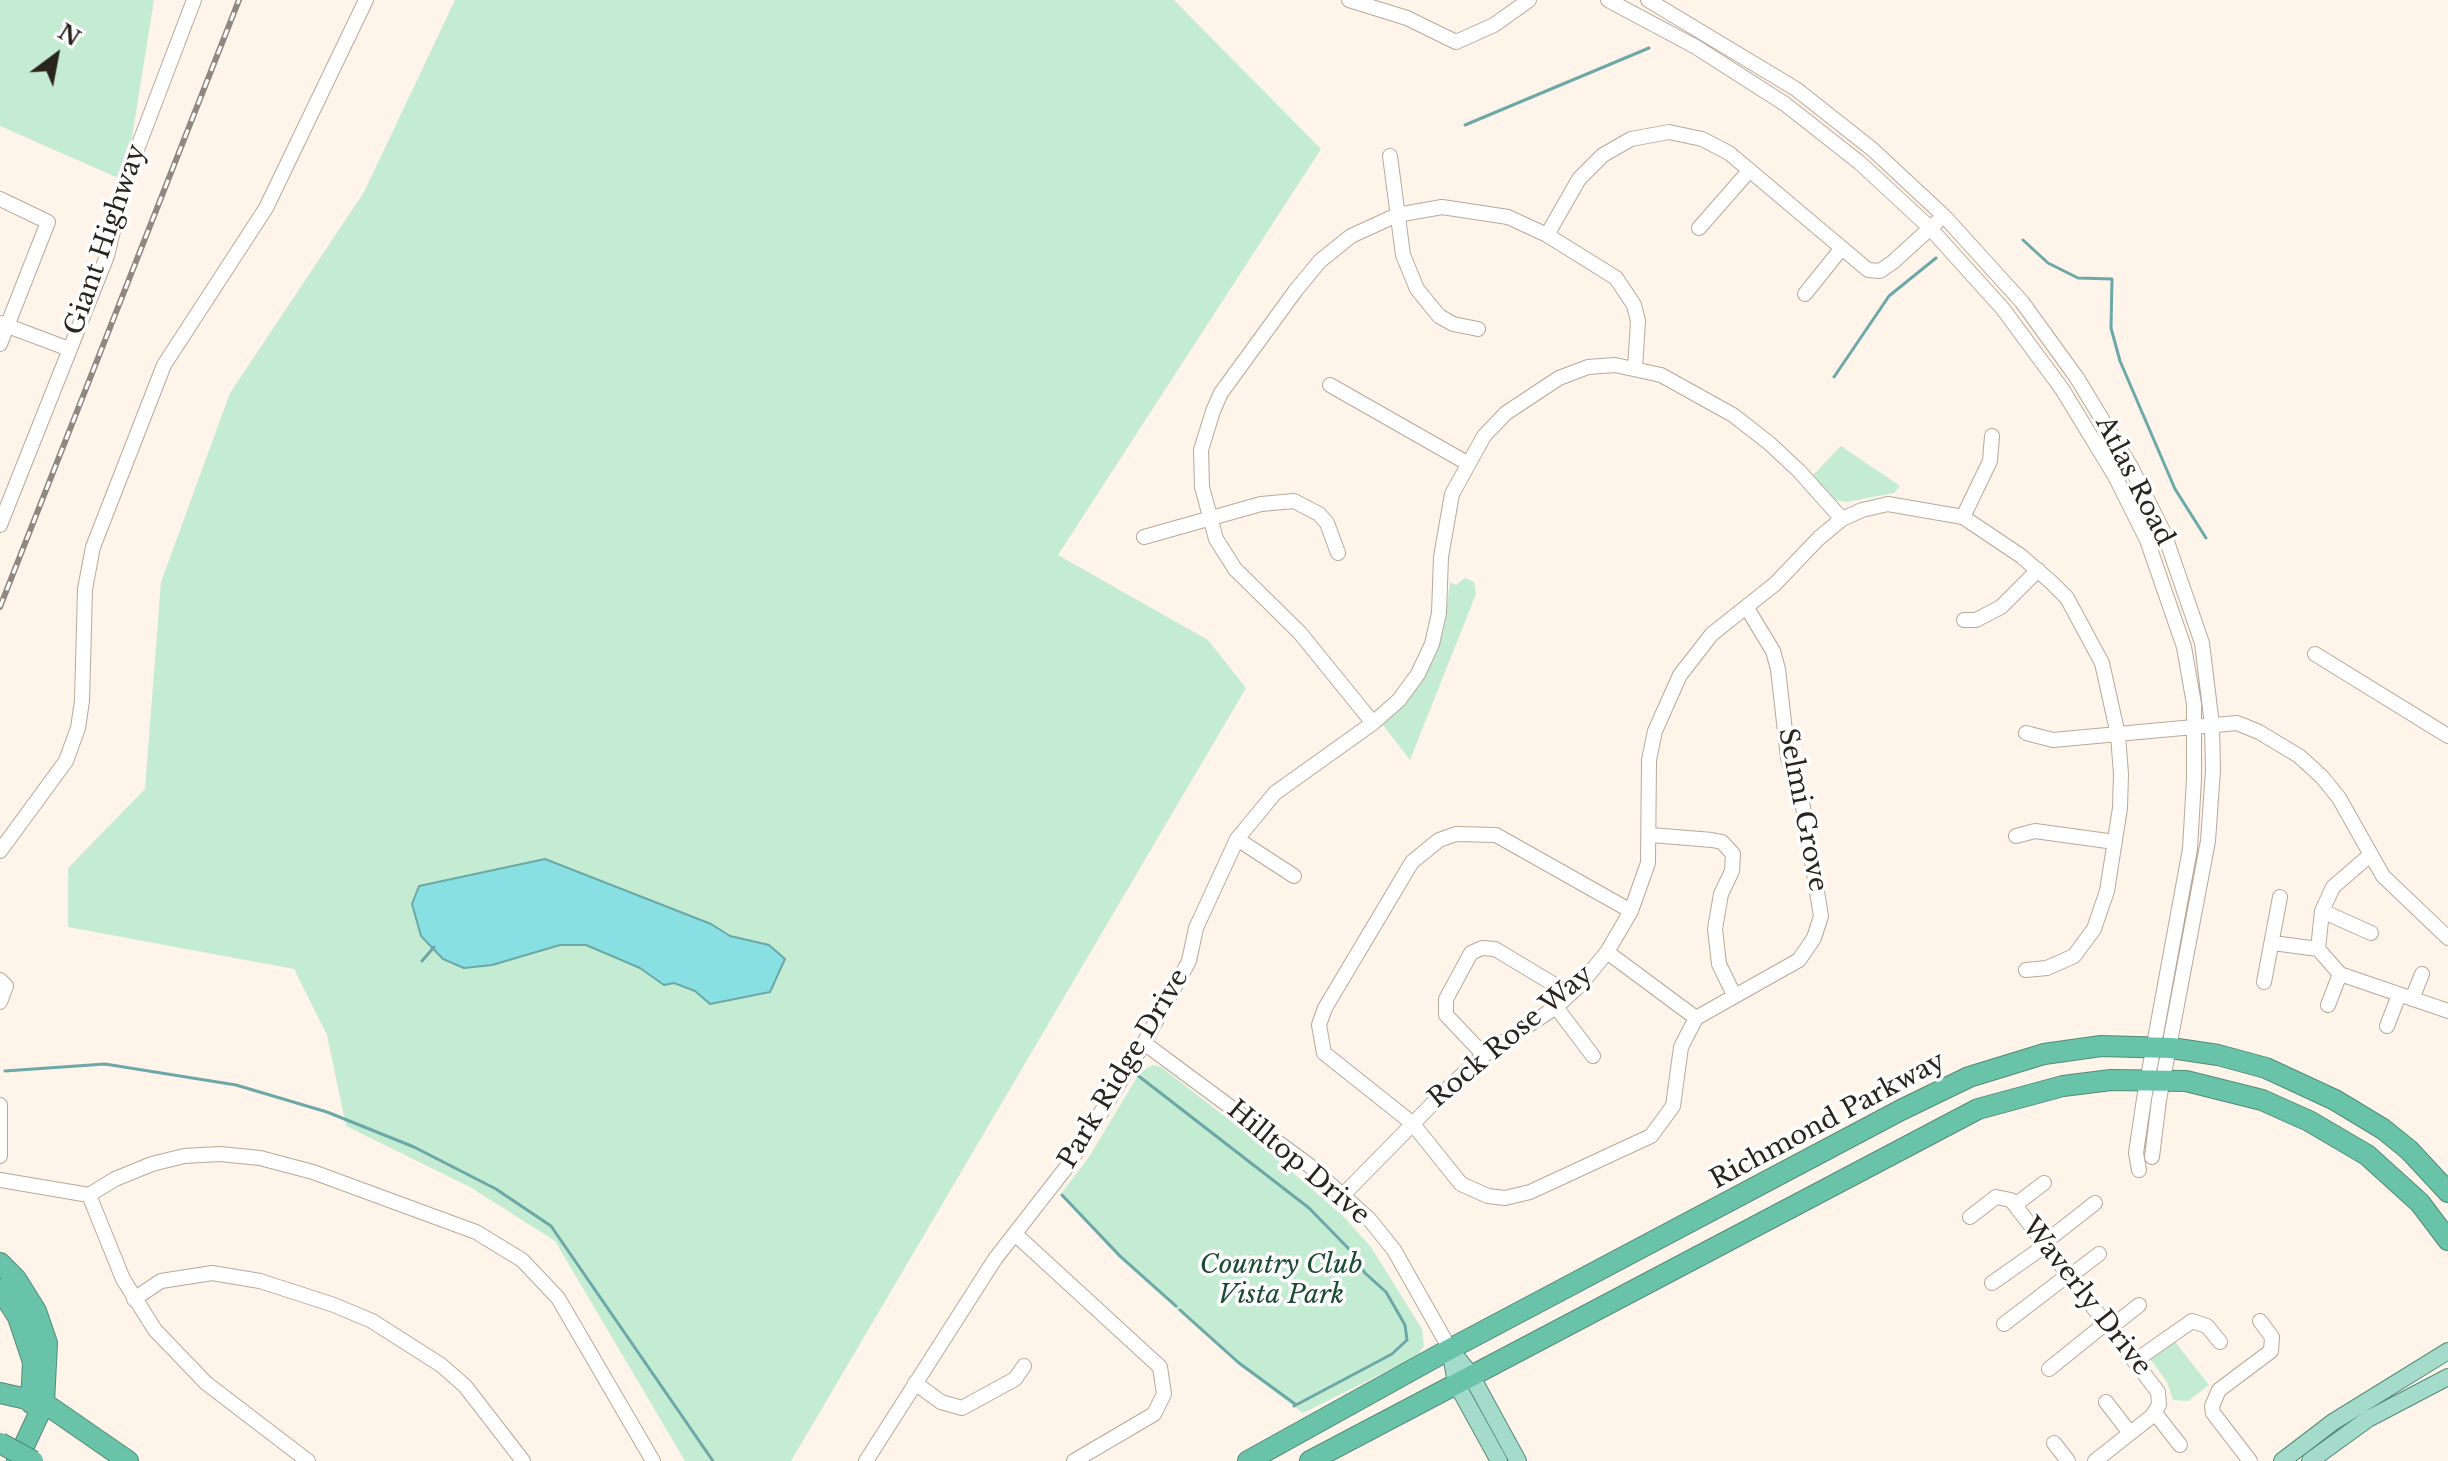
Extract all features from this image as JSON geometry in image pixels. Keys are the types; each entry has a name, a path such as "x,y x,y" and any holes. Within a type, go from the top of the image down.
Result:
{"highway":[{"name":"Richmond Parkway","path":"1248,1461 1450,1349 1969,1077 2054,1052 2101,1046 2163,1047 2246,1062 2322,1093 2383,1129 2409,1150 2448,1192"},
{"path":"1310,1461 1978,1109 2063,1086 2186,1081 2262,1100 2345,1142 2389,1174 2420,1203 2448,1240"},
{"path":"0,1263 27,1294 43,1329 48,1374 17,1461"},
{"path":"0,1289 18,1317 29,1346 38,1402 5,1461"},
{"path":"0,1386 20,1377 29,1346"},
{"path":"0,1393 38,1402 128,1461"},
{"path":"0,1443 33,1461"}],"main road":[{"name":"Hilltop Drive","path":"1450,1349 1499,1461"},
{"path":"2282,1461 2333,1422 2448,1351"},
{"path":"2310,1461 2368,1419 2448,1377"},
{"name":"Hilltop Drive","path":"1464,1379 1518,1461"}],"street":[{"name":"Giant Highway","path":"0,525 107,256 125,181 194,0"},
{"path":"0,851 66,761 78,728 82,701 85,589 93,547 164,365 266,208 366,0"},
{"path":"1349,0 1378,3 1456,42 1494,25 1529,0"},
{"name":"Atlas Road","path":"1608,0 1696,47 1785,104 1860,163 1929,227 2003,309 2062,389 2115,476 2147,540 2175,615 2186,661 2194,726 2190,849 2163,1047"},
{"name":"Atlas Road","path":"1648,0 1796,89 1872,149 1945,217 2022,302 2084,388 2131,467 2164,533 2202,643 2212,725 2209,834 2156,1081 2141,1123 2136,1153 2139,1170"},
{"path":"1547,235 1589,167 1631,139 1669,132 1687,134 1718,146 1868,270 1880,271 1929,227 1945,217"},
{"path":"1390,156 1403,255 1417,289 1439,316 1453,324 1478,329"},
{"path":"1699,228 1749,171"},
{"path":"0,199 48,222 4,325 0,344"},
{"path":"1373,723 1293,626 1235,569 1216,539 1202,487 1201,450 1221,393 1320,261 1351,236 1397,215 1442,207 1508,217 1547,235 1603,268 1625,289 1638,321 1635,368"},
{"path":"1805,294 1841,249"},
{"path":"4,325 69,349"},
{"name":"Park Ridge Drive","path":"866,1461 1015,1234 1069,1164 1144,1043 1189,961 1196,928 1237,839 1275,793 1373,723 1399,700 1418,674 1432,644 1439,613 1445,525 1452,494 1484,436 1506,413 1559,378 1588,367 1635,368 1685,385 1733,415 1799,471 1842,519"},
{"path":"1330,385 1467,463"},
{"path":"1963,517 1990,461 1992,436"},
{"path":"1144,537 1261,504 1294,501 1319,514 1327,523 1338,553"},
{"name":"Rock Rose Way","path":"1344,1194 1412,1123 1484,1055 1556,1007 1607,952 1631,911 1648,863 1651,835 1647,793 1649,760 1667,701 1695,653 1842,519 1888,504 1963,517 2038,570 2067,598 2090,637 2108,683 2118,735 2121,793 2107,891 2086,944 2058,965 2026,970"},
{"path":"1964,620 1976,620 2001,607 2038,570"},
{"name":"Selmi Grove","path":"1696,1018 1799,960 1814,938 1821,916 1803,807 1788,758 1778,669 1773,651 1747,608"},
{"path":"2315,654 2448,736"},
{"path":"2026,733 2053,740 2237,723 2299,756 2339,798 2369,856 2396,889 2448,938"},
{"path":"2016,836 2035,831 2115,842"},
{"path":"1607,952 1696,1018 1681,1047 1673,1106 1651,1136 1530,1192 1505,1198 1488,1196 1461,1184 1412,1123 1324,1053 1319,1025 1325,1008 1412,862 1425,849 1456,834 1496,835 1631,911"},
{"path":"1651,835 1722,842 1733,854 1715,929 1719,964 1734,995"},
{"path":"1237,839 1294,876"},
{"path":"2318,949 2322,911 2333,887 2369,856"},
{"path":"2264,982 2280,897"},
{"path":"2322,911 2371,933"},
{"path":"2273,943 2318,949 2340,974 2448,1011"},
{"path":"1484,1055 1446,1015 1446,999 1471,953 1482,948 1495,949 1570,994"},
{"path":"2328,1005 2340,974"},
{"path":"2387,1026 2422,974"},
{"path":"0,980 6,986 0,1002"},
{"path":"1556,1007 1593,1056"},
{"name":"Hilltop Drive","path":"1144,1043 1344,1194 1394,1250 1450,1349"},
{"name":"Atlas Road","path":"2141,1123 2146,1130 2143,1156 2150,1164 2156,1081"},
{"path":"2152,1157 2166,1100 2174,1088 2186,1081"},
{"path":"0,1105 0,1156"},
{"path":"0,1198 0,1183 89,1195 115,1179 152,1164 184,1156 220,1154 260,1158 313,1172 476,1232 522,1260 558,1298 653,1461"},
{"path":"1970,1217 1996,1197 2013,1203 2044,1183"},
{"path":"89,1195 134,1299 155,1330 206,1383 308,1461"},
{"name":"Waverly Drive","path":"2013,1203 2158,1392 2160,1400 2155,1413 2104,1458"},
{"path":"1992,1283 2095,1203"},
{"path":"1015,1234 1160,1367 1164,1394 1154,1414 1074,1461"},
{"path":"2004,1324 2099,1254"},
{"path":"134,1299 161,1281 212,1273 260,1281 334,1305 385,1328 441,1365 465,1386 523,1461"},
{"path":"2049,1369 2139,1305"},
{"path":"2135,1361 2192,1321 2204,1323 2220,1342"},
{"path":"2250,1461 2213,1413 2212,1406 2219,1390 2271,1351 2272,1337 2260,1321"},
{"path":"915,1383 941,1402 962,1408 1015,1379 1024,1366"},
{"path":"2106,1402 2130,1433"},
{"path":"2155,1413 2180,1445"},
{"path":"2054,1443 2068,1461"}],"green space":[{"path":"0,0 154,0 125,181 0,126"},
{"path":"455,0 1174,0 1321,149 1058,555 1208,640 1246,688 791,1461 685,1461 555,1241 470,1187 346,1126 327,1035 294,969 68,927 68,868 145,789 161,582 230,393 364,192"},
{"path":"1841,446 1900,486 1894,493 1846,502 1834,500 1813,475"},
{"path":"1465,578 1474,582 1476,594 1410,760 1383,725 1381,716 1395,714 1422,680 1444,628 1450,582 1456,585"},
{"name":"Country Club Vista Park","path":"1153,1065 1161,1067 1253,1138 1344,1217 1371,1247 1422,1329 1424,1346 1417,1356 1303,1413 1239,1365 1118,1257 1060,1195 1089,1157 1140,1072"},
{"path":"2172,1338 2209,1385 2188,1401 2173,1400 2167,1382 2148,1356"}],"water":[{"path":"545,859 711,924 730,936 769,945 785,959 770,992 710,1004 695,991 674,983 664,985 640,968 586,945 560,945 492,965 464,968 443,959 421,936 412,904 419,886"}],"waterway":[{"path":"1465,125 1649,48"},
{"path":"2023,240 2048,263 2078,278 2112,279 2111,328 2120,361 2175,489 2206,538"},
{"path":"1834,377 1889,296 1936,258"},
{"path":"422,961 434,947"},
{"path":"5,1071 105,1064 236,1085 327,1112 414,1147 496,1189 551,1226 713,1461"},
{"path":"1136,1074 1309,1208 1348,1248 1365,1273 1386,1292 1405,1325 1407,1340 1392,1354 1294,1406"},
{"path":"1062,1195 1120,1256 1176,1306"},
{"path":"1180,1310 1239,1363 1295,1404"}],"railway":[{"path":"0,607 239,0"}]}
